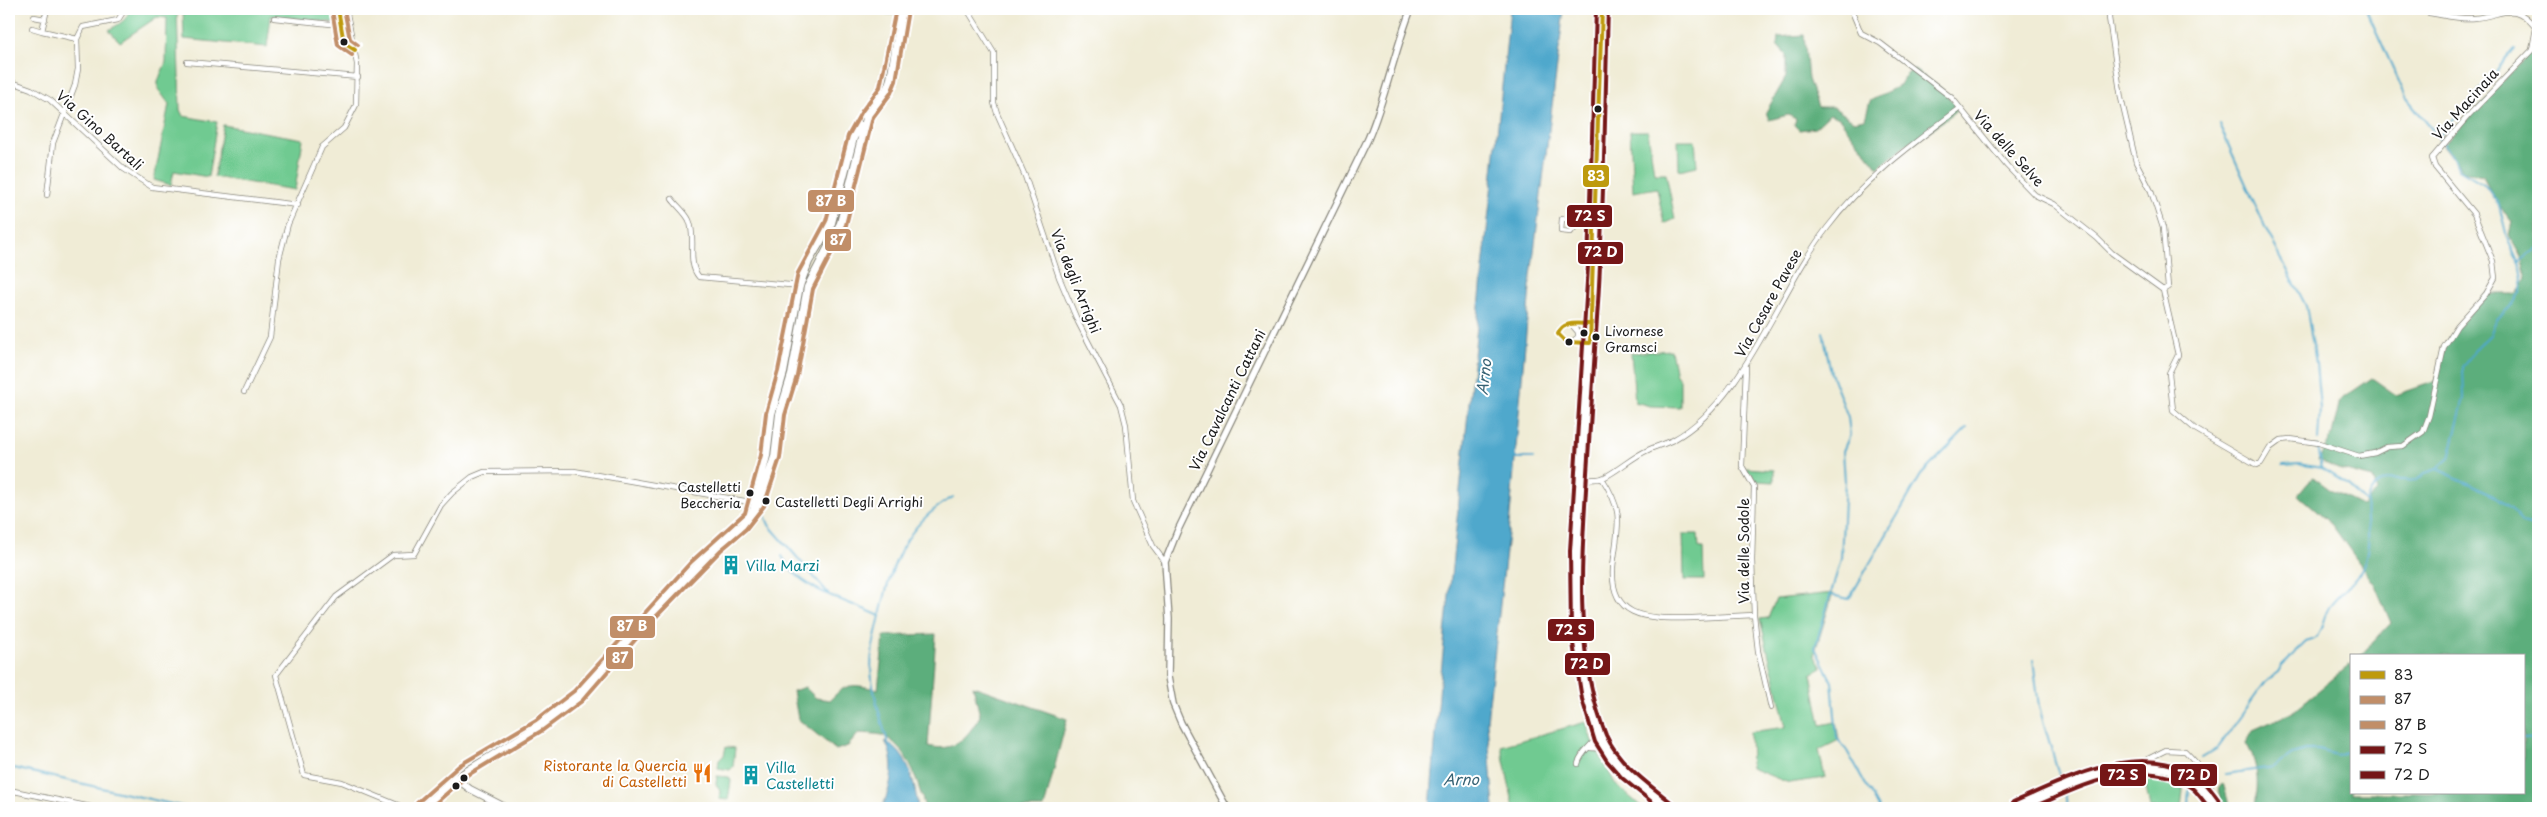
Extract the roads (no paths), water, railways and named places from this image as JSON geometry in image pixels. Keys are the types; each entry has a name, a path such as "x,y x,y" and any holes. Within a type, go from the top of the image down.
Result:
{"main road":[{"path":"507,808 470,789 455,778 540,726 578,696 690,573 717,545 738,530 751,516 774,457 780,414 791,375 809,262 832,223 854,138 867,114 886,90 890,79 902,9"},
{"path":"1602,9 1590,342 1580,480 1575,590 1577,630 1588,698 1599,735 1606,749 1627,774 1668,808"},
{"path":"2015,808 2118,768 2136,765 2155,766 2184,774 2198,784 2217,807"}],"street":[{"path":"42,31 46,9"},
{"path":"47,195 53,143 78,69 76,39 83,27 118,20 124,9"},
{"path":"338,9 344,43 355,50"},
{"path":"244,392 270,337 283,239 322,147 344,128 351,118 356,104 358,77 355,50 346,9"},
{"name":"Via degli Arrighi","path":"967,9 994,52 994,103 1025,176 1060,278 1078,322 1121,405 1126,425 1133,501 1153,546 1165,562"},
{"name":"Via Cavalcanti Cattani","path":"1227,808 1173,704 1168,677 1169,619 1165,562 1185,515 1368,139 1384,100 1393,60 1411,9"},
{"name":"Via delle Selve","path":"1851,9 1861,33 1880,43 1940,87 2007,166 2035,195 2054,204 2112,253 2163,290"},
{"path":"2110,9 2109,18 2121,98 2136,162 2151,191 2163,228 2168,287 2163,290"},
{"name":"Via Macinaia","path":"2163,290 2178,355 2169,373 2173,410 2195,429 2257,465 2276,442 2290,439 2319,443 2359,456 2375,453 2387,447 2403,446 2414,440 2427,426 2444,346 2457,326 2486,294 2495,278 2493,261 2474,214 2435,167 2432,158 2468,115 2532,50 2536,28 2525,14 2513,9 2474,19 2429,13 2422,9"},
{"path":"34,17 45,20"},
{"path":"274,18 340,25 349,23"},
{"path":"32,28 76,39"},
{"path":"187,62 358,77"},
{"name":"Via Gino Bartali","path":"9,81 39,92 64,112 124,169 152,186 298,205"},
{"name":"Via Cesare Pavese","path":"1580,480 1602,478 1648,449 1672,441 1689,429 1724,394 1747,365 1804,258 1828,225 1898,154 1959,109"},
{"path":"672,199 688,218 691,227 694,270 700,277 804,286"},
{"path":"1582,224 1578,219 1562,218 1561,231 1570,232 1574,226 1582,224 1595,225"},
{"path":"1590,324 1568,324 1560,327 1558,334 1563,341 1590,342"},
{"path":"1568,324 1576,327 1578,332 1576,339 1569,342"},
{"name":"Via delle Sodole","path":"1747,365 1742,466 1754,487 1752,560 1754,615 1758,651 1771,708"},
{"path":"405,808 342,782 304,775 276,675 336,597 393,555 414,554 441,505 452,493 472,476 484,472 574,471 757,503"},
{"path":"1602,478 1614,498 1618,510 1611,575 1614,588 1621,602 1641,616 1658,619 1754,615"},
{"path":"1578,764 1581,755 1590,748 1599,735"},
{"path":"1590,748 1606,749"},
{"path":"2136,765 2166,750 2185,751 2202,768 2211,784 2217,807"},
{"path":"421,808 455,778"},
{"path":"9,790 96,808"}],"water":[{"name":"Arno","path":"1510,9 1564,9 1531,276 1510,516 1487,721 1494,808 1430,808 1440,682"},
{"path":"885,741 900,753 905,761 913,779 918,808 882,808 890,783 892,766 889,749"}],"waterway":[{"path":"2201,758 2218,748 2266,681 2278,672 2282,665 2306,642 2316,638 2330,606 2359,574 2366,558 2368,546 2366,512 2368,497 2372,490 2388,480 2417,480 2425,473 2437,469 2449,458 2464,398 2463,367 2477,347 2490,335 2496,320 2513,304 2520,292 2523,279 2521,268 2507,237 2499,205 2484,184 2459,169 2448,149 2406,97 2366,9"},
{"path":"2438,136 2473,99 2515,48"},
{"path":"2219,124 2266,229 2306,306 2316,363 2320,409 2318,440"},
{"path":"2518,262 2538,248"},
{"path":"1823,332 1831,373 1848,417 1850,435 1843,451 1845,481 1841,559 1815,648 1832,682 1837,738 1847,751 1879,808"},
{"path":"1831,595 1849,599 1921,475 1967,428"},
{"path":"2317,446 2321,468 2347,484 2366,502"},
{"path":"1515,458 1533,458"},
{"path":"2283,465 2299,464 2321,468"},
{"path":"2437,469 2492,494 2512,509 2522,523 2538,527"},
{"path":"888,743 873,688 871,672 875,635 888,582 901,550 910,535 936,508 953,497"},
{"path":"761,506 769,525 828,593"},
{"path":"782,556 790,568 812,586 880,616"},
{"path":"2033,659 2039,707 2062,785"},
{"path":"2524,738 2538,737"},
{"path":"2226,774 2274,767 2292,754 2306,750 2318,750 2337,755 2350,750"},
{"path":"2191,773 2196,764"},
{"path":"9,767 189,808"},
{"path":"2188,808 2189,782"},
{"path":"2063,790 2069,808"}],"place":[{"name":"Livornese Gramsci","path":"1596,337"},
{"name":"Castelletti Beccheria","path":"750,493"},
{"name":"Castelletti Degli Arrighi","path":"766,501"},
{"name":"Villa Marzi","path":"731,565"},
{"name":"Ristorante la Quercia di Castelletti","path":"702,773"},
{"name":"Villa Castelletti","path":"751,775"}]}
